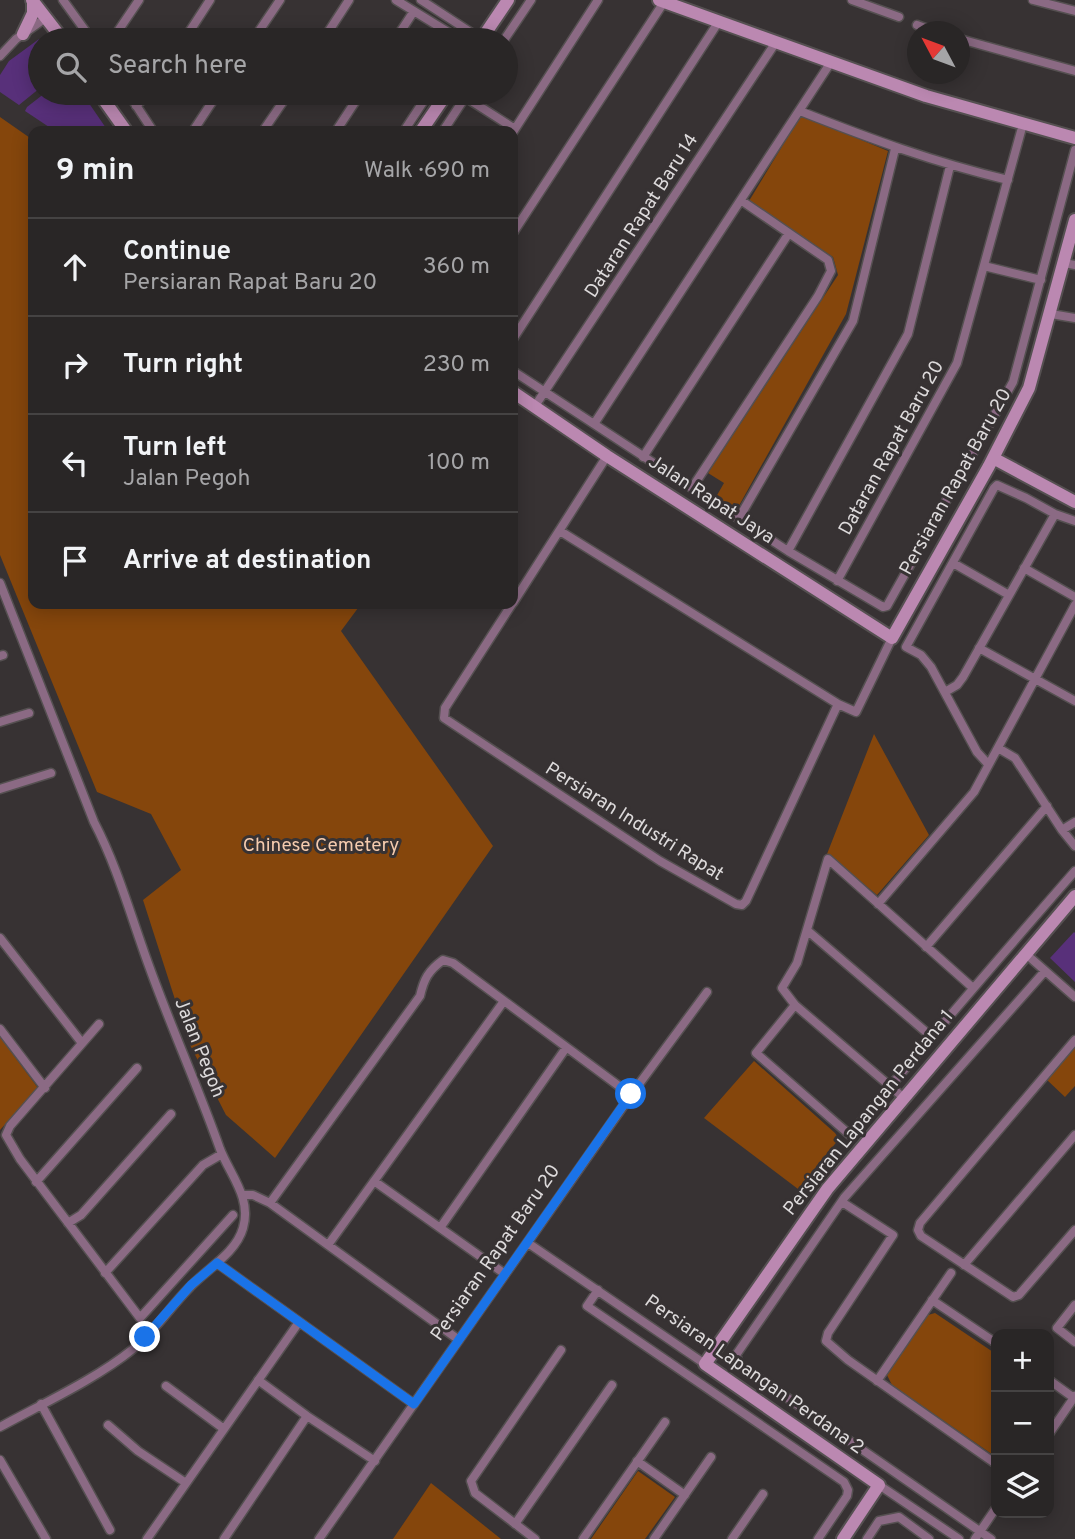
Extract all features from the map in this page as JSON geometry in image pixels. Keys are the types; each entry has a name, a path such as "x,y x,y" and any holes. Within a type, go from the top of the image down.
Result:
{"street":[{"path":"33,0 55,28"},
{"path":"23,34 33,13 33,0"},
{"path":"120,28 139,0"},
{"path":"192,28 210,0"},
{"path":"261,28 280,0"},
{"path":"331,28 349,0"},
{"path":"396,0 441,28"},
{"path":"421,0 463,28"},
{"path":"485,28 508,0"},
{"path":"512,28 531,0"},
{"path":"517,126 598,0"},
{"path":"853,0 899,17"},
{"path":"1034,0 1075,11"},
{"path":"518,225 662,1 926,96 1075,138"},
{"path":"68,2 84,28"},
{"path":"403,28 414,12"},
{"path":"31,28 47,17"},
{"path":"518,331 719,21"},
{"path":"0,56 28,30"},
{"name":"Dataran Rapat Baru 14","path":"535,407 776,42"},
{"path":"970,42 1075,71"},
{"path":"594,424 831,62"},
{"path":"108,105 122,126"},
{"path":"196,126 210,105"},
{"path":"266,126 281,105"},
{"path":"338,126 353,105"},
{"path":"407,126 421,105"},
{"path":"424,126 439,105"},
{"path":"446,126 460,105"},
{"path":"480,105 507,126"},
{"path":"136,106 150,126"},
{"path":"800,111 895,149 1008,180"},
{"name":"Dataran Rapat Baru 20","path":"837,581 957,363 1023,124"},
{"path":"739,518 853,321 895,149"},
{"path":"518,374 788,551 883,607 890,603 1013,382 1075,150"},
{"path":"788,551 908,334 950,166"},
{"path":"692,488 818,296 831,271 828,260 742,201"},
{"name":"Persiaran Rapat Baru 20","path":"838,704 856,712 892,638 1029,388 1069,264 1075,220"},
{"path":"643,457 789,233"},
{"path":"984,266 1041,280"},
{"path":"1051,314 1075,318"},
{"name":"Jalan Rapat Jaya","path":"518,395 607,456 892,638"},
{"name":"Persiaran Industri Rapat","path":"518,594 607,456"},
{"path":"993,458 1075,502"},
{"path":"988,764 977,752 926,660 906,647 997,485 1075,521"},
{"path":"945,692 957,685 963,677 1055,514"},
{"path":"559,531 838,704"},
{"path":"953,563 1009,595"},
{"path":"1024,568 1075,597"},
{"name":"Jalan Pegoh","path":"0,583 94,822 110,853 149,967 222,1154 242,1195 246,1217 243,1231 217,1263 191,1285 132,1350 0,1427"},
{"path":"878,904 974,792 1075,605"},
{"name":"Persiaran Industri Rapat","path":"508,609 444,708 444,718 660,861 736,904 742,905 746,901 838,704"},
{"path":"979,648 1075,701"},
{"path":"0,722 29,713"},
{"path":"998,747 1015,758 1075,846"},
{"path":"0,789 51,773"},
{"path":"926,947 1047,806"},
{"path":"1062,830 1075,822"},
{"path":"904,1098 795,1005 782,988 797,963 828,859 973,988"},
{"path":"795,1005 756,1053 850,1135 1075,871"},
{"name":"Persiaran Lapangan Perdana 1","path":"705,1364 828,1188 1075,896"},
{"path":"808,931 933,1038"},
{"path":"0,937 82,1043"},
{"path":"1026,954 1075,997"},
{"path":"270,1203 420,996 425,977 443,960 453,962 631,1094"},
{"path":"991,1539 977,1535 751,1373 737,1360 738,1351 843,1200 1045,971"},
{"name":"Persiaran Rapat Baru 20","path":"319,1539 631,1094 707,992"},
{"path":"328,1245 504,1001"},
{"path":"100,1024 10,1126 6,1135 10,1145 140,1318 233,1214"},
{"path":"0,1030 45,1088"},
{"path":"1075,1040 920,1223 919,1234 1013,1297 1019,1295 1075,1230"},
{"path":"440,1228 566,1048"},
{"path":"36,1182 137,1068"},
{"path":"68,1223 81,1215 172,1114"},
{"path":"964,1265 1075,1135"},
{"path":"105,1273 203,1165 222,1154"},
{"path":"374,1181 505,1274"},
{"path":"828,1188 892,1235 826,1338 828,1344 991,1461"},
{"path":"242,1195 253,1195 270,1203 458,1340"},
{"name":"Persiaran Lapangan Perdana 2","path":"528,1242 959,1539"},
{"path":"217,1263 414,1404"},
{"path":"877,1381 951,1273"},
{"path":"598,1290 587,1306 844,1482 848,1490 818,1539"},
{"path":"932,1300 991,1340"},
{"path":"1075,1305 1057,1328 1075,1342"},
{"path":"147,1539 299,1322"},
{"path":"534,1539 475,1493 471,1485 473,1476 561,1350"},
{"path":"258,1380 375,1461"},
{"path":"1054,1383 1074,1397 1054,1426"},
{"path":"515,1524 612,1385"},
{"path":"166,1386 224,1429"},
{"path":"41,1404 110,1530"},
{"path":"224,1539 307,1416"},
{"path":"583,1539 665,1422"},
{"path":"108,1425 138,1451 186,1483"},
{"path":"654,1539 711,1457"},
{"path":"0,1460 46,1539"},
{"path":"637,1461 685,1495"},
{"path":"843,1539 879,1485"},
{"path":"732,1539 763,1493"},
{"path":"977,1535 991,1515"},
{"path":"867,1539 879,1521 890,1517 899,1517 929,1539"}],"green space":[{"path":"801,115 888,151 846,314 736,511 716,497 724,483 708,473 838,275 833,257 749,201"},
{"name":"Chinese Cemetery","path":"0,117 28,137 28,609 357,609 341,631 493,846 275,1158 226,1115 189,1043 143,900 181,870 151,814 97,792 0,555"},
{"path":"874,734 929,835 877,895 827,854"},
{"path":"0,1037 38,1088 0,1130"},
{"path":"1075,1046 1075,1086 1065,1097 1046,1079"},
{"path":"754,1061 839,1139 798,1189 704,1118"},
{"path":"935,1313 991,1351 991,1454 892,1385 887,1375 928,1315"},
{"path":"638,1471 675,1497 645,1539 591,1539"},
{"path":"431,1483 501,1539 393,1539"}],"shaded area":[{"path":"28,47 28,98 19,105 0,92 0,75 9,61"},
{"path":"90,105 105,126 48,126 25,111 27,107"},
{"path":"1075,933 1075,982 1050,958"}],"route":[{"path":"145,1337 191,1285 217,1263 414,1404 631,1094"}]}
